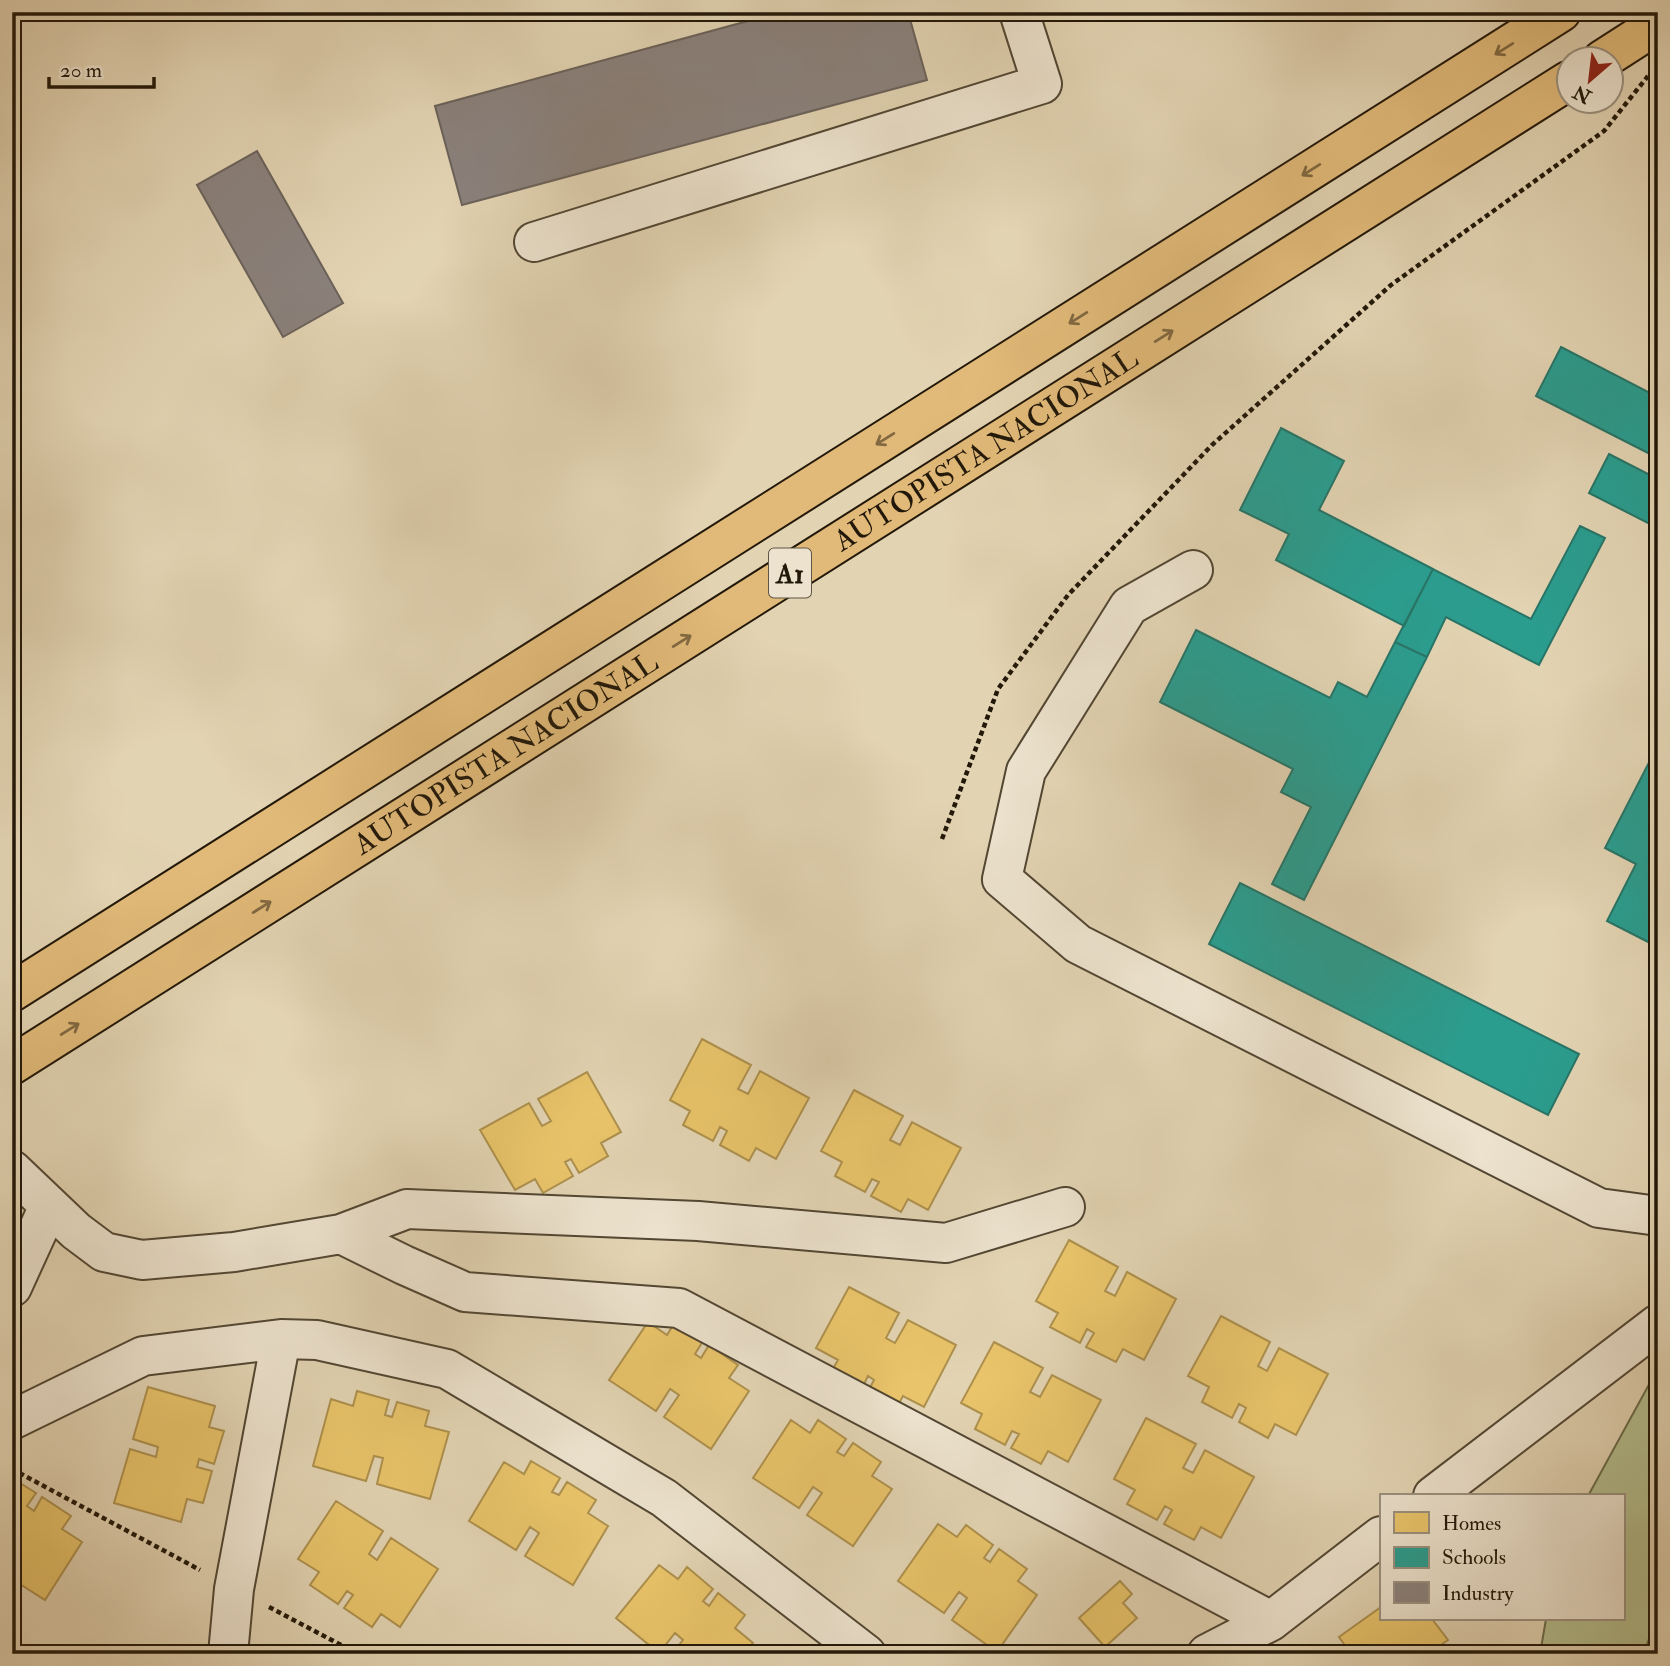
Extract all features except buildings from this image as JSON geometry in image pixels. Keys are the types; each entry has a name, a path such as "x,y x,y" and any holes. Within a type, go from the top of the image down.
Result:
{"highway":[{"name":"AUTOPISTA NACIONAL","path":"12,992 1561,12"},
{"path":"1624,46 1658,24"},
{"name":"AUTOPISTA NACIONAL","path":"12,1065 1554,89"}],"street":[{"path":"534,242 1042,84 1019,12"},
{"path":"1193,570 1129,606 1026,771 1002,879 1078,944 1599,1208 1658,1216"},
{"path":"12,1170 76,1231 104,1252 142,1260 234,1252 341,1234 407,1209 698,1221 946,1243 1065,1207"},
{"path":"12,1287 49,1206"},
{"path":"341,1234 465,1292 679,1308 1271,1621"},
{"path":"1436,1494 1658,1324"},
{"path":"12,1420 143,1356 281,1339 317,1340 447,1369 664,1498 866,1654"},
{"path":"228,1654 234,1588 281,1339"},
{"path":"1207,1654 1271,1621 1380,1537"}],"path":[{"path":"943,839 998,690 1068,595 1212,445 1391,285 1604,131 1650,74"},
{"path":"12,1469 358,1654"}],"green space":[{"path":"1658,1368 1658,1616 1643,1654 1540,1654 1546,1620 1624,1620 1624,1494 1589,1494"}]}
